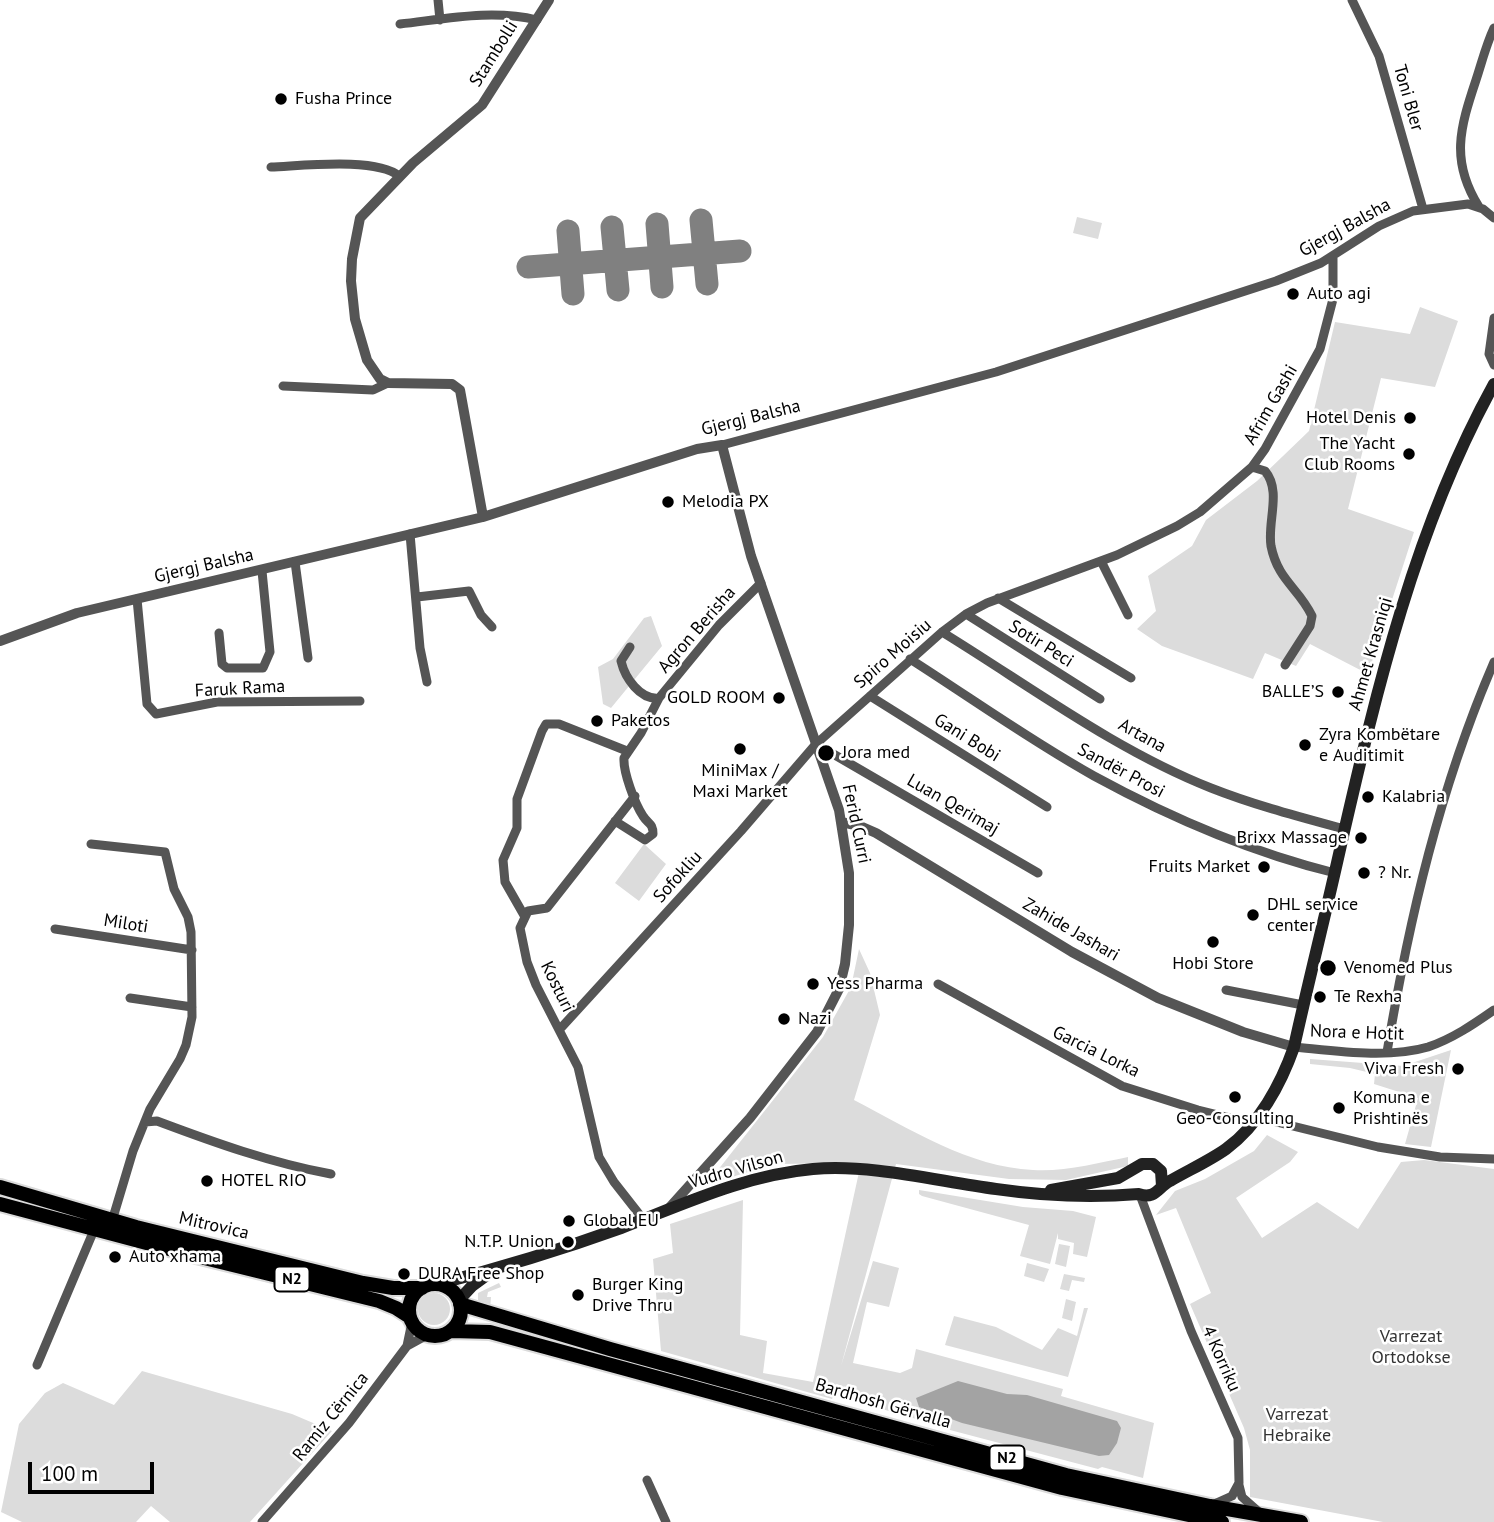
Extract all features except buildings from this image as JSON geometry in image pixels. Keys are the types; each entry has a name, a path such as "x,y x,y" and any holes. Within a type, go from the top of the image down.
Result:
{"highway":[{"name":"Mitrovica","path":"0,1188 112,1221 373,1285 403,1289 428,1286"},
{"name":"Mitrovica","path":"0,1204 379,1301 396,1308 411,1320"},
{"name":"N2","path":"428,1286 449,1289 459,1302"},
{"path":"411,1320 411,1300 428,1286"},
{"path":"451,1331 459,1319 459,1302"},
{"name":"Bardhosh Gërvalla","path":"459,1302 610,1349 1066,1475 1210,1506 1301,1522"},
{"name":"N2","path":"411,1320 427,1335 443,1335 451,1331"},
{"name":"Bardhosh Gërvalla","path":"451,1331 490,1332 1062,1488 1222,1522"}],"main road":[{"name":"Ahmet Krasniqi","path":"1139,1194 1148,1196 1228,1147 1254,1120 1280,1082 1294,1046 1354,780 1402,605 1448,475 1494,384"},
{"name":"Ahmet Krasniqi","path":"1158,1167 1180,1167 1206,1161"},
{"path":"1139,1194 1134,1191 1130,1181 1133,1170 1148,1163 1158,1167 1163,1176 1160,1189"},
{"name":"Vudro Vilson","path":"503,1267 761,1177 813,1169 866,1170 1029,1192 1094,1197 1139,1194"},
{"name":"Vudro Vilson","path":"1029,1192 1105,1181 1133,1170"},
{"path":"428,1286 503,1267"},
{"path":"459,1302 478,1281 503,1267"}],"street":[{"path":"438,0 440,20"},
{"name":"Stambolli","path":"388,383 380,379 362,348 352,299 352,259 357,227 363,213 399,176 482,105 549,0"},
{"name":"Toni Bler","path":"1352,0 1379,56 1423,209"},
{"path":"400,24 501,15 537,20"},
{"path":"1494,28 1484,48 1461,134 1464,179 1479,207 1494,219"},
{"path":"271,167 353,165 387,169 399,176"},
{"name":"Gjergj Balsha","path":"0,641 77,613 483,517 697,449 897,399 1019,365 1276,281 1334,256 1379,226 1423,209 1468,204 1479,207"},
{"name":"Afrim Gashi","path":"1285,665 1310,626 1312,616 1305,603 1284,580 1277,564 1269,534 1273,491 1265,471 1252,467 1320,349 1333,299 1334,256"},
{"path":"1494,318 1489,354 1494,365"},
{"path":"283,386 373,390 388,383 452,384 460,390 483,517"},
{"name":"Ferid Curri","path":"668,1209 704,1172 777,1086 817,1032 834,1001 843,976 849,925 849,873 834,794 761,583 722,444"},
{"name":"Spiro Moisiu","path":"816,744 910,659 966,614 998,598 1144,543 1189,520 1252,467"},
{"path":"410,534 420,648 427,682"},
{"path":"1101,561 1128,615"},
{"path":"295,562 308,658"},
{"path":"219,633 222,664 227,668 263,668 271,652 261,571"},
{"name":"Agron Berisha","path":"627,751 641,733 659,698 733,609 761,583"},
{"path":"417,597 469,591 481,615 492,627"},
{"path":"998,598 1131,678"},
{"name":"Faruk Rama","path":"137,599 148,704 156,714 217,702 360,701"},
{"name":"Sotir Peci","path":"966,614 1100,699"},
{"name":"Artana","path":"942,632 1087,723 1175,771 1211,788 1344,829"},
{"name":"Agron Berisha","path":"630,647 621,661 631,683 646,696 659,698"},
{"name":"Sandër Prosi","path":"910,659 1091,775 1150,805 1252,850 1335,873"},
{"path":"1387,1052 1405,955 1435,827 1494,662"},
{"name":"Gani Bobi","path":"870,696 1047,807"},
{"path":"525,917 505,881 503,860 517,828 517,799 546,724 551,723 627,751 624,765 644,818 652,824 653,834 645,840 615,821"},
{"name":"Luan Qerimaj","path":"816,744 1038,873"},
{"name":"Sofokliu","path":"560,1030 741,831 816,744"},
{"path":"525,917 528,911 547,908 635,796"},
{"name":"Zahide Jashari","path":"841,822 876,833 1072,953 1158,998 1243,1032 1294,1046"},
{"path":"91,844 165,852 174,890 188,917 192,950 192,1017 186,1045 145,1122 112,1221"},
{"name":"Kosturi","path":"525,917 520,928 527,962 578,1067 599,1157 614,1182 643,1219"},
{"name":"Miloti","path":"55,929 192,950"},
{"name":"Garcia Lorka","path":"938,984 1122,1086 1198,1110 1389,1149 1440,1157 1494,1158"},
{"path":"1226,990 1303,1004"},
{"path":"130,998 192,1007"},
{"name":"Nora e Hotit","path":"1294,1046 1410,1051 1432,1046 1468,1028 1494,1010"},
{"path":"145,1122 156,1121 254,1154 331,1174"},
{"path":"1147,1214 1148,1207 1160,1189"},
{"name":"4 Korriku","path":"1139,1194 1191,1331 1235,1429 1240,1447 1239,1483"},
{"path":"37,1365 94,1230"},
{"path":"407,1346 411,1320"},
{"name":"Ramiz Cërnica","path":"262,1522 348,1423 407,1346 427,1335"},
{"path":"647,1480 666,1522"},
{"path":"1210,1506 1232,1496 1239,1483"},
{"path":"1239,1483 1242,1497 1264,1516"}],"green space":[{"path":"1077,217 1102,223 1098,239 1073,233"},
{"path":"1420,307 1458,321 1435,387 1381,378 1348,509 1414,532 1368,674 1310,644 1296,666 1265,653 1253,679 1162,646 1137,629 1156,611 1148,576 1192,546 1206,520 1257,481 1309,431 1335,322 1410,334"},
{"path":"651,616 662,646 611,708 603,704 598,667 613,659 644,618"},
{"path":"644,844 666,864 639,901 615,883"},
{"path":"859,949 870,973 880,1015 854,1100 940,1145 986,1162 1033,1170 1057,1170 1128,1157 1128,1166 1066,1180 1009,1179 896,1164 841,1366 873,1261 899,1268 889,1307 867,1302 853,1363 900,1373 912,1368 916,1349 1063,1389 1061,1396 1154,1423 1143,1478 1102,1467 1098,1469 931,1425 834,1395 832,1399 661,1351 653,1259 673,1253 670,1224 743,1200 740,1335 767,1341 763,1373 813,1382 861,1163 774,1164 706,1185 823,1037 851,987"},
{"path":"1451,1050 1431,1147 1405,1144 1418,1098 1374,1084 1375,1074 1350,1068 1310,1064 1310,1059 1403,1066"},
{"path":"1267,1135 1298,1152 1290,1162 1236,1198 1262,1238 1317,1202 1358,1229 1401,1162 1424,1160 1494,1169 1494,1522 1383,1522 1250,1497 1250,1450 1244,1428 1190,1304 1211,1293 1176,1208 1156,1215 1175,1191 1205,1179 1254,1151"},
{"path":"919,1190 1023,1207 1073,1211 1096,1217 1087,1257 1073,1254 1074,1243 1058,1239 1058,1233 1050,1264 1020,1256 1029,1225 922,1196"},
{"path":"1059,1244 1070,1246 1066,1267 1055,1264"},
{"path":"1027,1263 1049,1269 1044,1282 1024,1276"},
{"path":"1064,1274 1085,1278 1084,1282 1072,1280 1069,1291 1060,1289"},
{"path":"499,1283 501,1287 488,1292 487,1297 491,1297 490,1310 478,1300 478,1293"},
{"path":"434,1293 446,1297 450,1309 446,1321 434,1325 422,1321 418,1309 422,1297"},
{"path":"1066,1299 1076,1302 1072,1321 1062,1318"},
{"path":"1084,1308 1088,1308 1068,1377 945,1345 954,1316 996,1327 1042,1350 1058,1328 1077,1336"},
{"path":"142,1371 292,1414 332,1431 250,1522 170,1522 151,1506 136,1522 22,1522 1,1512 19,1424 45,1393 63,1383 114,1405"}],"shaded area":[{"path":"958,1381 1007,1394 1027,1395 1117,1421 1121,1428 1117,1443 1109,1455 1099,1456 962,1423 919,1407 916,1398"}],"taxiway":[{"path":"701,220 707,284"},
{"path":"657,224 662,287"},
{"path":"612,227 618,290"},
{"path":"568,231 573,294"},
{"path":"528,267 740,251"}],"place":[{"name":"Fusha Prince","path":"281,99"},
{"name":"Auto agi","path":"1293,294"},
{"name":"Hotel Denis","path":"1410,418"},
{"name":"The Yacht Club Rooms","path":"1409,454"},
{"name":"Melodia PX","path":"668,502"},
{"name":"BALLE’S","path":"1338,692"},
{"name":"GOLD ROOM","path":"779,698"},
{"name":"Paketos","path":"597,721"},
{"name":"Zyra Kombëtare e Auditimit","path":"1305,745"},
{"name":"MiniMax / Maxi Market","path":"740,749"},
{"name":"Jora med","path":"826,753"},
{"name":"Kalabria","path":"1368,797"},
{"name":"Brixx Massage","path":"1361,838"},
{"name":"Fruits Market","path":"1264,867"},
{"name":"? Nr.","path":"1364,873"},
{"name":"DHL service center","path":"1253,915"},
{"name":"Hobi Store","path":"1213,942"},
{"name":"Venomed Plus","path":"1328,968"},
{"name":"Yess Pharma","path":"813,984"},
{"name":"Te Rexha","path":"1320,997"},
{"name":"Nazi","path":"784,1019"},
{"name":"Viva Fresh","path":"1458,1069"},
{"name":"Geo-Consulting","path":"1235,1097"},
{"name":"Komuna e Prishtinës","path":"1339,1108"},
{"name":"HOTEL RIO","path":"207,1181"},
{"name":"Global EU","path":"569,1221"},
{"name":"N.T.P. Union","path":"568,1242"},
{"name":"Auto xhama","path":"115,1257"},
{"name":"DURA Free Shop","path":"404,1274"},
{"name":"Burger King Drive Thru","path":"578,1295"}],"park label":[{"name":"Varrezat Ortodokse","path":"1411,1347"},
{"name":"Varrezat Hebraike","path":"1297,1425"}]}
